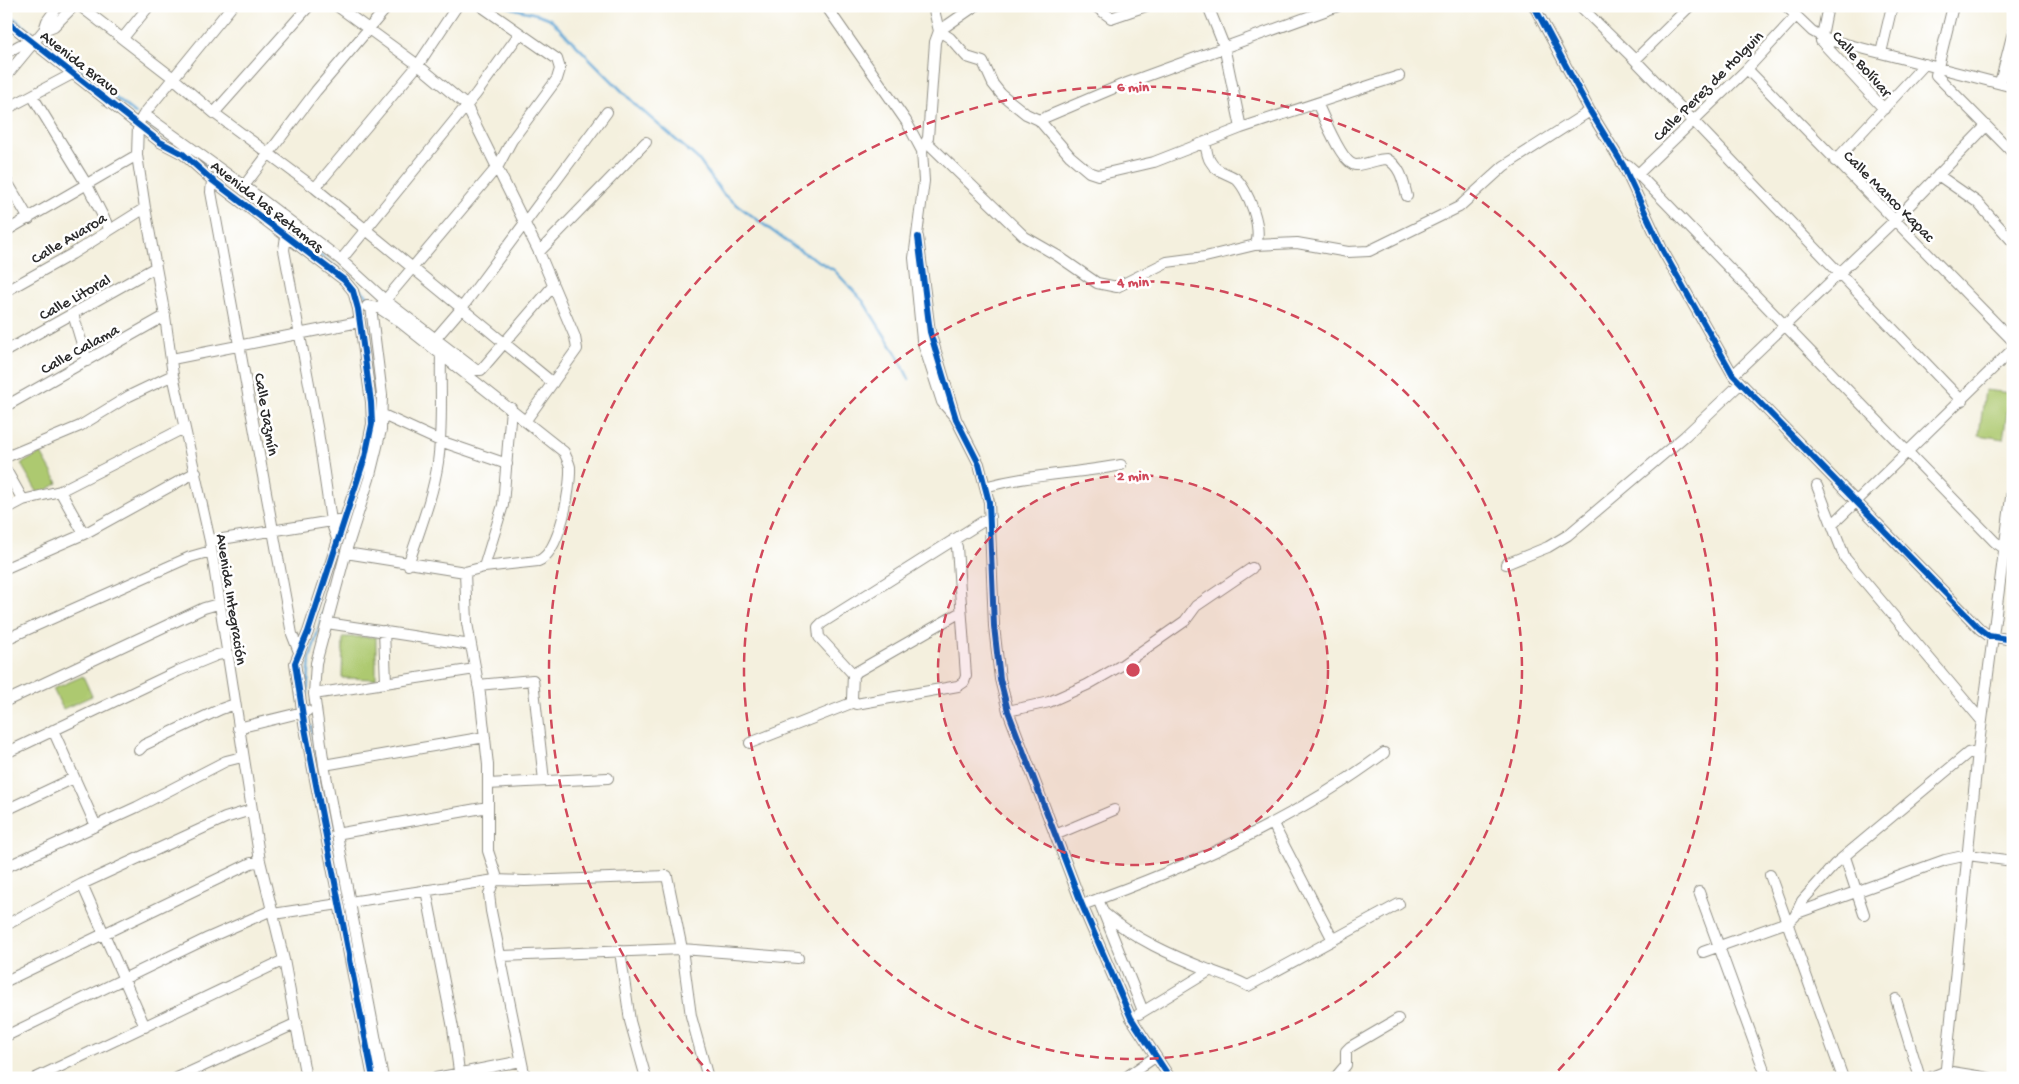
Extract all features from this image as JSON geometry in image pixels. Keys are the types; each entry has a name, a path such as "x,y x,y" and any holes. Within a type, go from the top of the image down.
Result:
{"street":[{"path":"6,76 44,30 46,21 58,6"},
{"path":"44,30 54,26 74,6"},
{"path":"80,6 172,77 214,113 315,188 553,383"},
{"path":"123,38 150,6"},
{"path":"138,124 172,77 232,6"},
{"path":"214,113 310,6"},
{"path":"337,6 418,65 466,105 498,166 523,224 539,252 575,337 576,349 526,420"},
{"path":"244,186 316,91 388,6"},
{"path":"315,188 418,65 457,6"},
{"path":"384,1078 324,765 314,694 316,663 346,551 376,454 383,415 379,305 498,166 512,140 557,79 560,69 557,59 481,6"},
{"path":"826,6 924,148"},
{"path":"933,6 939,31 935,42 928,138 924,148 924,181 918,237 930,332 956,419 978,464 985,487 990,517 994,626 1000,679 1008,711 1082,905 1131,1018 1170,1078"},
{"path":"939,31 975,6"},
{"path":"1095,6 1111,18 1146,6"},
{"path":"1208,6 1224,46 1241,128"},
{"path":"1039,120 1119,86 1224,46 1338,6"},
{"path":"1534,6 1590,111 1623,165 1663,251 1733,376 1956,606 1984,632 1994,637 2013,640"},
{"path":"1580,6 1635,60 1692,122 1840,272 1962,401"},
{"path":"1786,6 1820,36 2013,87"},
{"name":"Calle Bolívar","path":"1828,6 1820,36 1821,41 1884,110"},
{"path":"1881,53 1892,6"},
{"path":"1954,6 1938,68 1935,73 1985,127 2013,153"},
{"path":"1635,60 1687,7"},
{"name":"Calle Perez de Holguin","path":"1638,174 1747,69 1796,16"},
{"name":"Avenida Bravo","path":"6,21 32,45 74,73 138,124"},
{"path":"939,31 950,38 964,55 983,62 993,84 1001,94 1026,114 1039,120 1070,156 1089,172 1098,175 1154,162 1241,128 1399,76"},
{"path":"2000,84 2013,32"},
{"path":"341,260 466,105 520,33"},
{"path":"6,52 20,45 32,45"},
{"path":"1835,161 1925,64"},
{"name":"Calle Manco Kapac","path":"1747,69 2013,341"},
{"path":"6,109 33,97 74,73"},
{"path":"33,97 86,185 110,230"},
{"path":"1317,103 1342,155 1350,164 1356,165 1387,159 1395,164 1401,175 1407,196"},
{"path":"924,148 931,146 1025,237 1104,286 1116,288 1167,262 1205,257 1255,245 1297,243 1348,252 1369,251 1458,208 1504,166 1590,111"},
{"path":"436,338 461,309 607,112"},
{"path":"144,114 244,186 341,260 379,305 564,452 570,465 567,504 551,550 543,560 484,567 465,572 408,565 346,551 339,543 331,521 318,432 284,250 286,236"},
{"name":"Avenida Integración","path":"138,124 137,155 165,316 173,375 184,428 196,472 210,546 260,861 284,960 306,1078"},
{"name":"Avenida las Retamas","path":"138,124 160,142 183,154 212,180 347,283 353,291 357,304 372,424 366,457 337,538 308,632 299,652"},
{"path":"1733,376 1894,220 1985,127"},
{"path":"539,252 646,142"},
{"path":"1205,142 1209,160 1217,170 1242,184 1248,196 1258,226 1259,238 1255,245"},
{"path":"6,232 137,155"},
{"path":"1623,165 1628,165 1638,174 1995,542 2004,548"},
{"path":"1938,175 1977,202 2013,242"},
{"path":"6,180 30,219"},
{"name":"Calle Jazmín","path":"212,180 211,192 292,634 299,652"},
{"name":"Calle Avaroa","path":"6,291 145,208"},
{"name":"Calle Litoral","path":"6,351 156,267"},
{"path":"357,304 379,305 436,338 476,370 481,370 553,286"},
{"path":"73,314 87,361"},
{"name":"Calle Calama","path":"6,406 165,316"},
{"path":"172,359 359,322"},
{"path":"1833,524 1962,401 2013,349"},
{"path":"408,565 431,494 440,441 441,355"},
{"path":"6,457 80,426 128,396 173,375"},
{"path":"1506,564 1548,548 1568,535 1685,436 1740,384"},
{"path":"484,567 503,505 511,408"},
{"path":"383,415 440,441 507,464"},
{"path":"6,509 23,500 60,491 184,428"},
{"path":"985,487 1015,478 1074,473 1121,465"},
{"path":"6,470 23,500"},
{"path":"6,568 84,534 196,472"},
{"path":"1946,1075 1978,751 2013,482"},
{"path":"1817,486 1845,558 1982,721"},
{"path":"60,491 84,534"},
{"path":"854,702 852,699 853,674 819,637 818,627 990,517"},
{"path":"6,639 190,558 210,546 274,531 344,520"},
{"path":"750,743 854,702 859,704 962,683 966,676 954,539"},
{"path":"1008,711 1049,702 1087,685 1122,666 1185,621 1196,606 1252,568"},
{"path":"465,572 471,645 485,737 488,784 488,851 496,871 490,894 491,911 525,1078"},
{"path":"6,701 204,608 218,604"},
{"path":"853,674 961,612"},
{"path":"327,622 471,645"},
{"path":"384,631 386,682"},
{"path":"299,652 295,663 302,712 373,1078"},
{"path":"6,753 210,657 227,653"},
{"path":"314,694 475,669"},
{"path":"478,685 533,680 544,781"},
{"path":"138,750 144,744 221,708 235,704"},
{"path":"238,728 316,710"},
{"path":"53,730 96,826"},
{"path":"324,765 485,737"},
{"path":"1703,952 1787,922 1797,913 1805,898 1835,864 1968,753 1978,751"},
{"path":"1082,905 1206,856 1273,824 1361,770 1384,753"},
{"path":"6,867 96,826 226,762 242,757"},
{"path":"6,810 74,778"},
{"path":"488,784 608,778"},
{"path":"336,834 488,807"},
{"path":"7,923 82,884 225,818 251,810"},
{"path":"1055,835 1114,810"},
{"path":"1273,824 1332,940"},
{"path":"1797,913 1945,860 1968,855 2013,861"},
{"path":"1845,857 1864,914"},
{"path":"6,981 251,863 260,861"},
{"path":"1770,875 1843,1078"},
{"path":"350,902 495,880 525,881 667,876 682,949 691,1016 708,1078"},
{"path":"82,884 145,1026"},
{"path":"426,890 453,1028 459,1076"},
{"path":"1699,892 1767,1078"},
{"path":"1098,899 1143,1011"},
{"path":"6,1036 258,915 338,904"},
{"path":"1104,913 1122,929 1155,947 1248,986 1399,904"},
{"path":"501,956 682,949 798,958"},
{"path":"620,951 630,1021 646,1078"},
{"path":"36,1078 284,960"},
{"path":"1131,1018 1211,970"},
{"path":"1896,999 1920,1078"},
{"path":"1335,1078 1346,1065 1346,1051 1350,1047 1398,1019"},
{"path":"177,1078 297,1023"},
{"path":"1125,1078 1155,1057"},
{"path":"436,1078 459,1076 521,1061"},
{"path":"1930,1078 1946,1075 1989,1078"}],"green space":[{"path":"1985,390 2010,393 2003,439 1979,435"},
{"path":"41,453 58,483 39,495 21,464"},
{"path":"343,637 376,637 376,679 342,678"},
{"path":"83,676 92,696 63,709 53,689"}],"waterway":[{"path":"507,6 550,19 638,107 698,159 724,195 794,247 834,270 863,301 897,355 909,379"},
{"path":"6,12 34,34"},
{"path":"45,42 136,114"},
{"path":"147,122 168,138"},
{"path":"203,163 265,209 279,224 342,272"},
{"path":"348,278 369,297"},
{"path":"375,380 376,412"},
{"path":"307,695 310,658 328,597 332,572"},
{"path":"311,726 319,767"}],"cycle path":[{"path":"1534,6 1590,111 1623,165 1663,251 1733,375 1980,629 1989,636 2013,640"},
{"path":"6,21 160,142 183,154 212,180 344,280 353,291 358,309 371,402 372,424 365,457 308,632 295,663 304,723 373,1078"},
{"path":"918,237 930,332 956,419 979,464 989,502 994,626 1000,679 1008,711 1082,905 1131,1018 1170,1078"}]}
